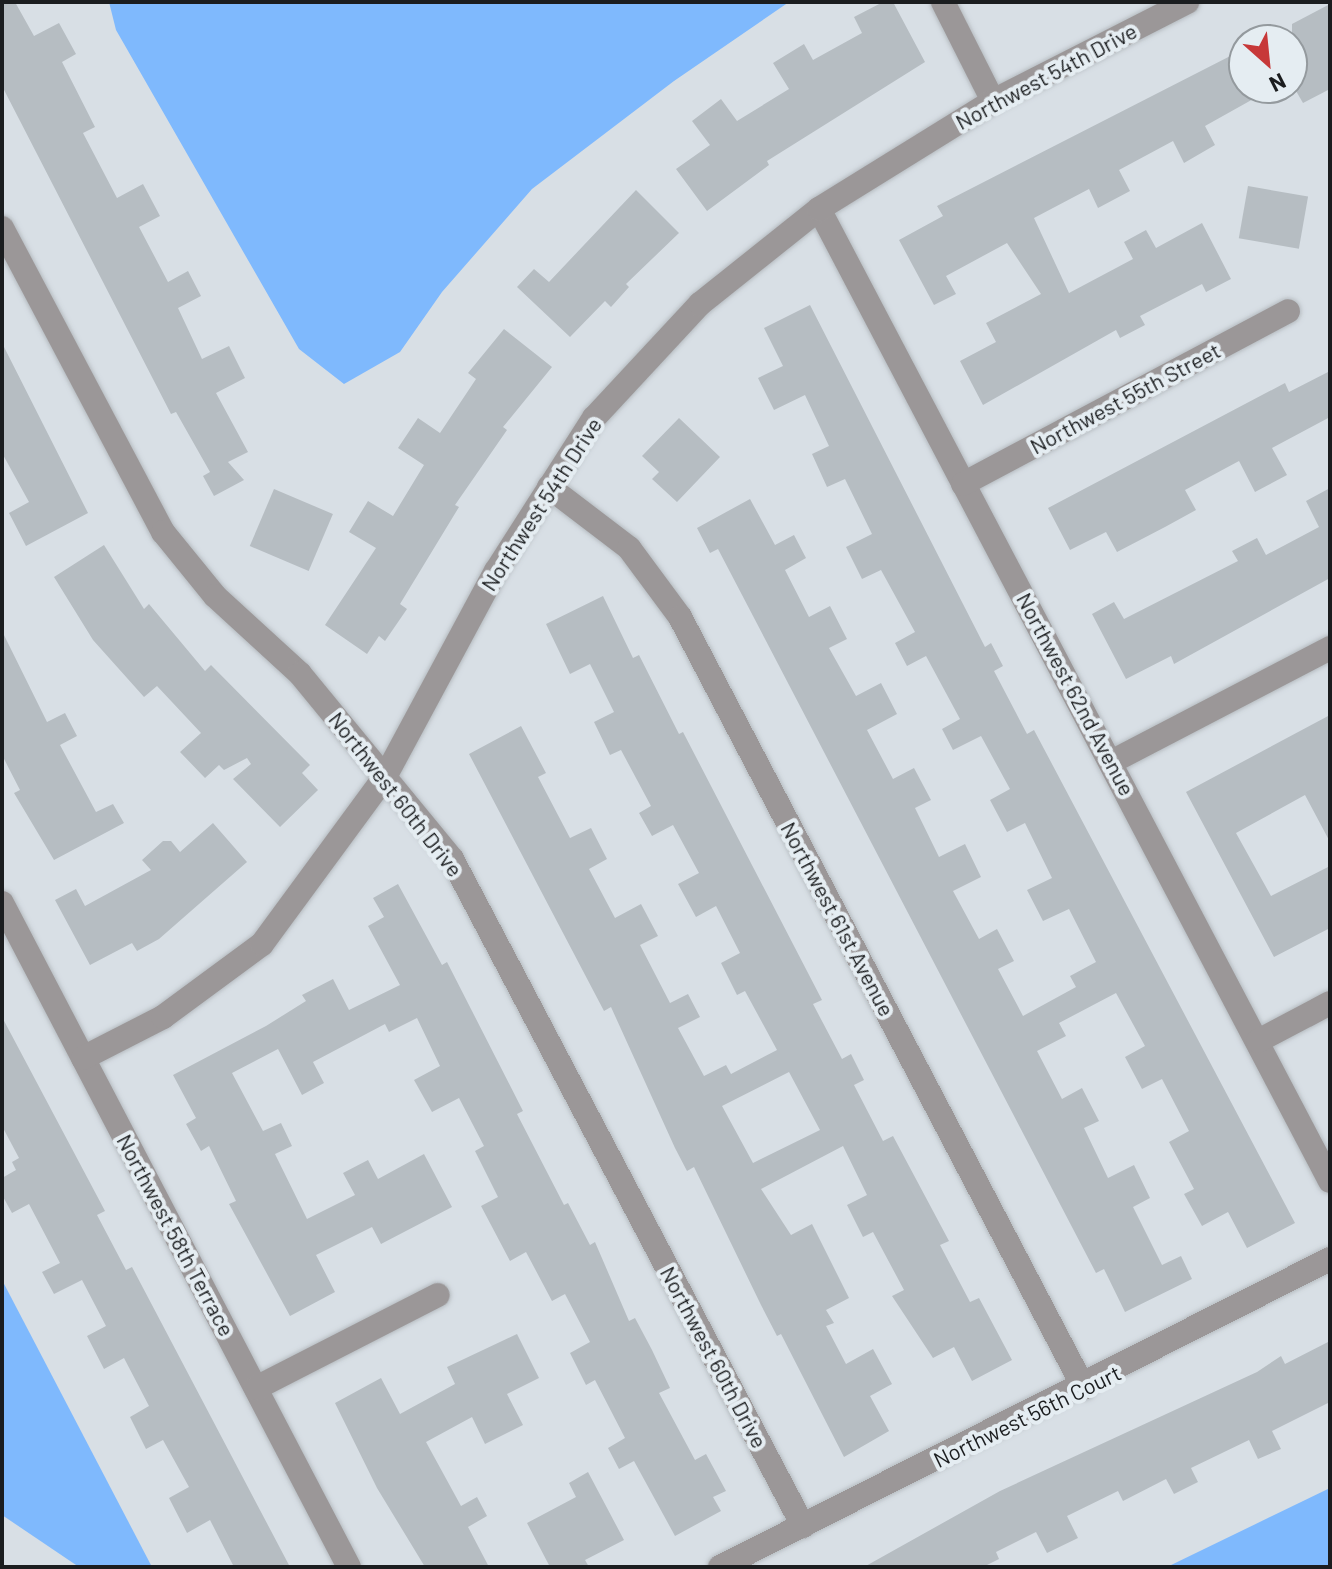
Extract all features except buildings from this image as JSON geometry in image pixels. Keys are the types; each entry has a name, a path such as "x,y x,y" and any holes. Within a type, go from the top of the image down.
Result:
{"street":[{"path":"943,2 993,101"},
{"name":"Northwest 54th Drive","path":"83,1058 163,1017 262,944 386,775 496,571 594,418 700,304 819,209 993,101 1183,3"},
{"name":"Northwest 62nd Avenue","path":"819,209 1113,761 1330,1181"},
{"name":"Northwest 60th Drive","path":"2,228 163,532 215,596 300,674 452,859 803,1526"},
{"name":"Northwest 55th Street","path":"963,484 1288,311"},
{"name":"Northwest 61st Avenue","path":"549,487 629,548 680,617 1084,1388"},
{"path":"1113,761 1330,648"},
{"name":"Northwest 58th Terrace","path":"2,903 349,1567"},
{"path":"1258,1041 1330,1003"},
{"name":"Northwest 56th Court","path":"720,1567 1084,1388 1330,1259"},
{"path":"256,1388 438,1295"}],"water":[{"path":"109,2 789,2 674,81 532,189 442,292 400,352 344,384 299,349 116,30"},
{"path":"2,1280 152,1567 79,1567 2,1515"},
{"path":"1330,1488 1330,1567 1167,1567"}]}
